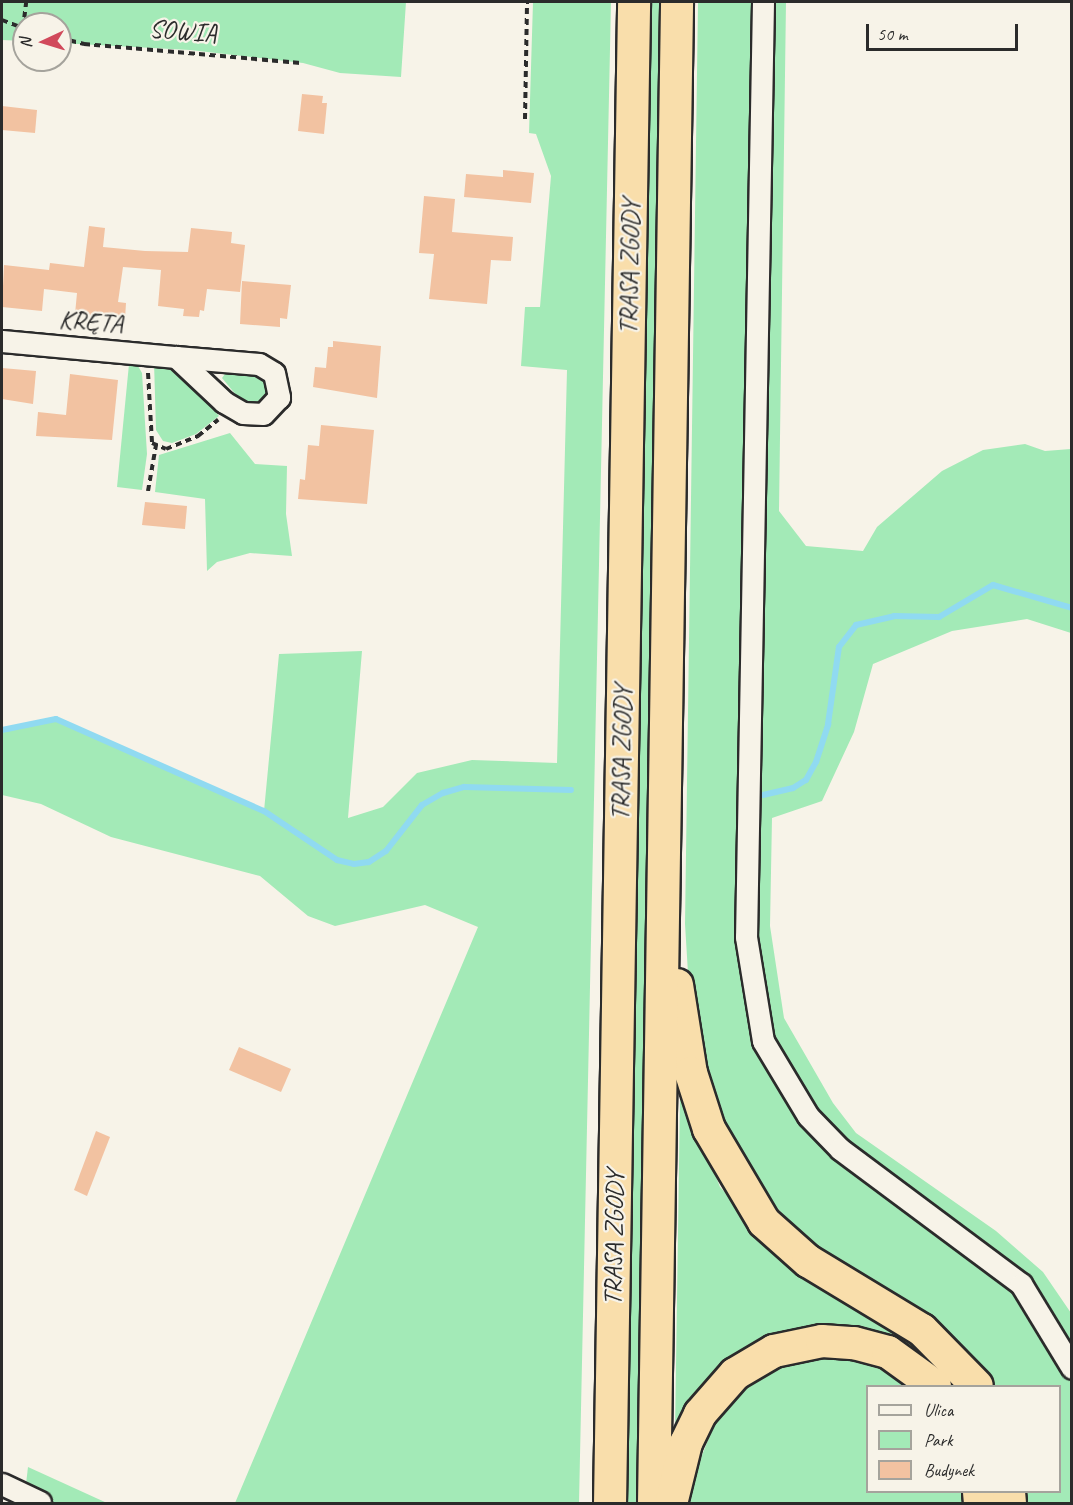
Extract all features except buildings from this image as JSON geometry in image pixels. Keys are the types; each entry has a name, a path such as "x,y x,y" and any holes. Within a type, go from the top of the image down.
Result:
{"highway":[{"name":"TRASA ZGODY","path":"610,1503 634,2"},
{"name":"TRASA ZGODY","path":"654,1503 677,2"},
{"path":"664,851 691,1074 709,1130 742,1192 764,1222 808,1261 922,1330 976,1385"},
{"path":"671,1503 686,1443 700,1414 735,1374 774,1351 822,1341 854,1343 888,1352 934,1385"}],"street":[{"path":"763,2 746,937 763,1041 807,1116 840,1149 1021,1284 1071,1368"},
{"name":"KRĘTA","path":"2,341 259,364 274,373 280,388 270,410 255,415 233,408"},
{"path":"176,357 233,408"},
{"path":"2,1484 40,1502"}],"path":[{"path":"525,119 527,2"},
{"name":"SOWIA","path":"72,41 84,44 303,63"},
{"path":"147,354 152,443 166,449 198,436 233,408"},
{"path":"148,491 156,445"}],"green space":[{"path":"2,2 406,2 401,77 340,73 303,63 190,50 72,44 72,12 12,12 12,40 2,40"},
{"path":"533,2 611,2 579,1503 235,1503 478,927 425,905 335,926 308,916 260,876 111,837 41,804 2,795 2,730 56,719 264,811 279,654 362,651 348,818 383,807 417,773 472,760 557,763 567,370 521,366 525,307 540,307 551,176 536,134 529,133"},
{"path":"646,2 667,2 641,1503 623,1504"},
{"path":"698,2 786,2 779,511 806,546 863,551 877,527 942,471 983,450 1025,444 1045,451 1071,449 1071,633 1027,619 952,631 873,664 854,732 822,801 772,818 770,926 784,1018 833,1103 856,1133 996,1231 1043,1272 1071,1313 1071,1503 1019,1503 1020,1493 1061,1493 1061,1385 987,1385 877,1292 804,1238 744,1171 710,1102 691,1022 685,924"},
{"path":"154,362 186,376 219,416 196,434 172,443 163,441 156,430"},
{"path":"129,364 138,366 142,373 147,454 142,490 117,487"},
{"path":"228,370 266,379 272,390 263,406 242,402 222,378"},
{"path":"230,433 255,464 287,466 286,514 292,556 250,553 217,562 207,571 205,499 155,492 159,455"},
{"path":"680,1099 686,1100 720,1187 800,1272 913,1340 958,1385 946,1385 810,1330 675,1432"},
{"path":"828,1350 872,1361 906,1385 866,1385 866,1493 965,1493 966,1504 683,1504 722,1404 774,1362"},
{"path":"28,1467 107,1503 52,1503 26,1484"}],"waterway":[{"path":"763,795 793,788 806,780 816,762 828,724 839,647 856,625 894,616 939,617 993,585 1072,608"},
{"path":"2,730 56,719 264,811 337,860 354,864 369,862 386,851 422,805 443,793 464,787 571,790"}]}
